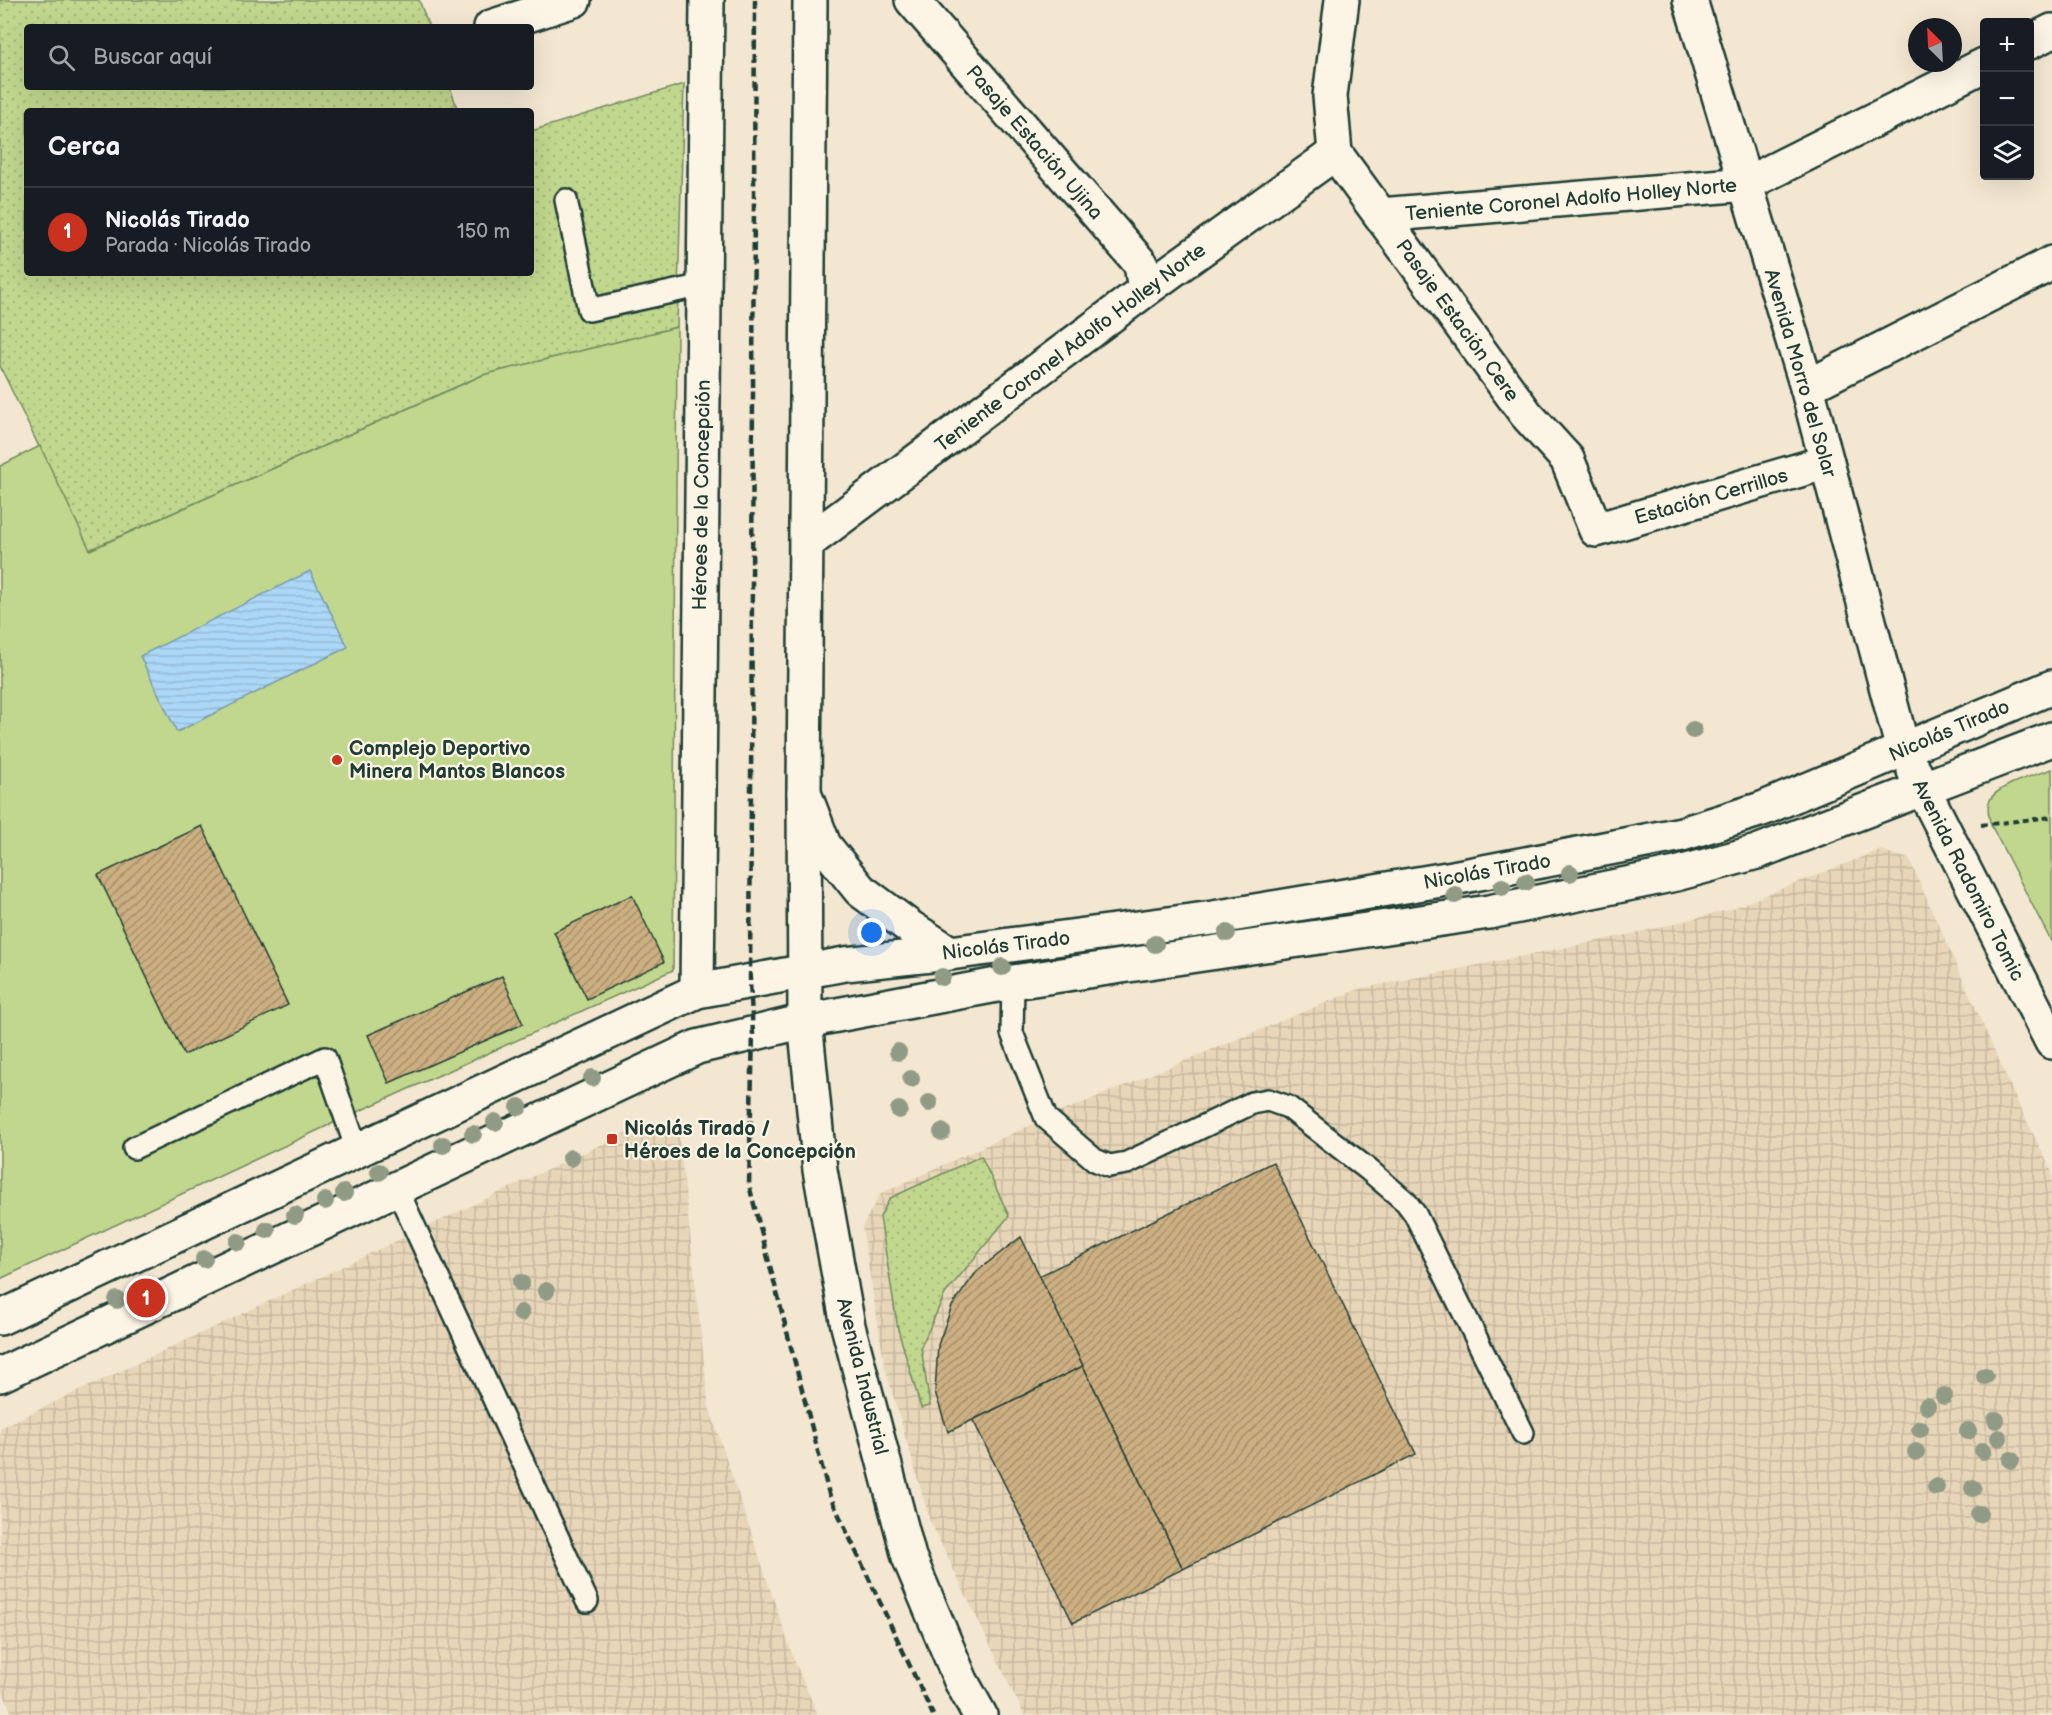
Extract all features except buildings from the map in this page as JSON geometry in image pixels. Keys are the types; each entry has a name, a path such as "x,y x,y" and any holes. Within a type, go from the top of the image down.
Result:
{"street":[{"path":"500,24 574,0"},
{"name":"Héroes de la Concepción","path":"697,991 707,0"},
{"path":"810,0 804,793 824,845 860,890 911,928 950,953"},
{"name":"Pasaje Estación Ujina","path":"912,0 1141,264 1144,290"},
{"path":"1335,153 1330,96 1342,0"},
{"name":"Avenida Morro del Solar","path":"1690,0 1807,387 1903,750"},
{"path":"2034,40 2052,31"},
{"name":"Teniente Coronel Adolfo Holley Norte","path":"1381,216 1746,184 1980,67"},
{"name":"Teniente Coronel Adolfo Holley Norte","path":"807,543 1144,290 1335,153"},
{"name":"Pasaje Estación Cere","path":"1335,153 1526,414 1567,459 1596,530"},
{"path":"1807,387 2052,263"},
{"name":"Estación Cerrillos","path":"1596,530 1827,462"},
{"name":"Nicolás Tirado","path":"0,1318 697,991 845,964 950,953 1213,918 1453,878 1682,834 1762,809 2052,687"},
{"name":"Nicolás Tirado","path":"0,1376 697,1047 805,1021 1013,982 1489,912 1676,874 1757,852 2052,739"},
{"name":"Avenida Radomiro Tomic","path":"1903,750 2052,1042"},
{"name":"Avenida Industrial","path":"804,793 805,1021 820,1170 848,1326 909,1557 961,1682 980,1715"}],"lane":[{"path":"566,200 589,310 703,285"},
{"path":"1013,982 1012,1033 1046,1118 1095,1160 1109,1166 1127,1163 1252,1103 1268,1100 1288,1107 1406,1202 1415,1214 1523,1433"},
{"path":"134,1148 325,1058 357,1150"},
{"path":"398,1189 587,1601"}],"path":[{"path":"1944,829 2052,818"}],"shaded area":[{"path":"1880,850 1909,859 2017,1101 2052,1172 2052,1715 1024,1715 930,1521 885,1367 862,1227 880,1194 1046,1118 1359,989 1632,934 1728,910"},
{"path":"649,1122 679,1135 709,1407 794,1660 818,1715 13,1715 0,1686 0,1428"}],"green space":[{"path":"0,0 419,0 428,24 24,24 24,90 451,90 457,108 24,108 24,276 534,276 534,130 684,84 677,327 483,375 89,550 0,366"},
{"name":"Complejo Deportivo Minera Mantos Blancos","path":"677,327 673,970 344,1118 0,1279 0,466 40,446 90,550 483,375"},
{"path":"2052,769 2052,943 1991,825 1988,808 1993,796 2007,786"},
{"path":"981,1156 1009,1216 945,1294 921,1347 930,1406 921,1408 898,1329 880,1217 890,1198"}],"water":[{"path":"310,571 348,647 177,732 140,656"}],"railway":[{"path":"755,0 750,982 753,1034 749,1185 829,1494 933,1715"}],"place":[{"name":"Complejo Deportivo Minera Mantos Blancos","path":"337,760"},
{"name":"Nicolás Tirado / Héroes de la Concepción","path":"612,1139"},
{"name":"Nicolás Tirado","path":"146,1298"}]}
